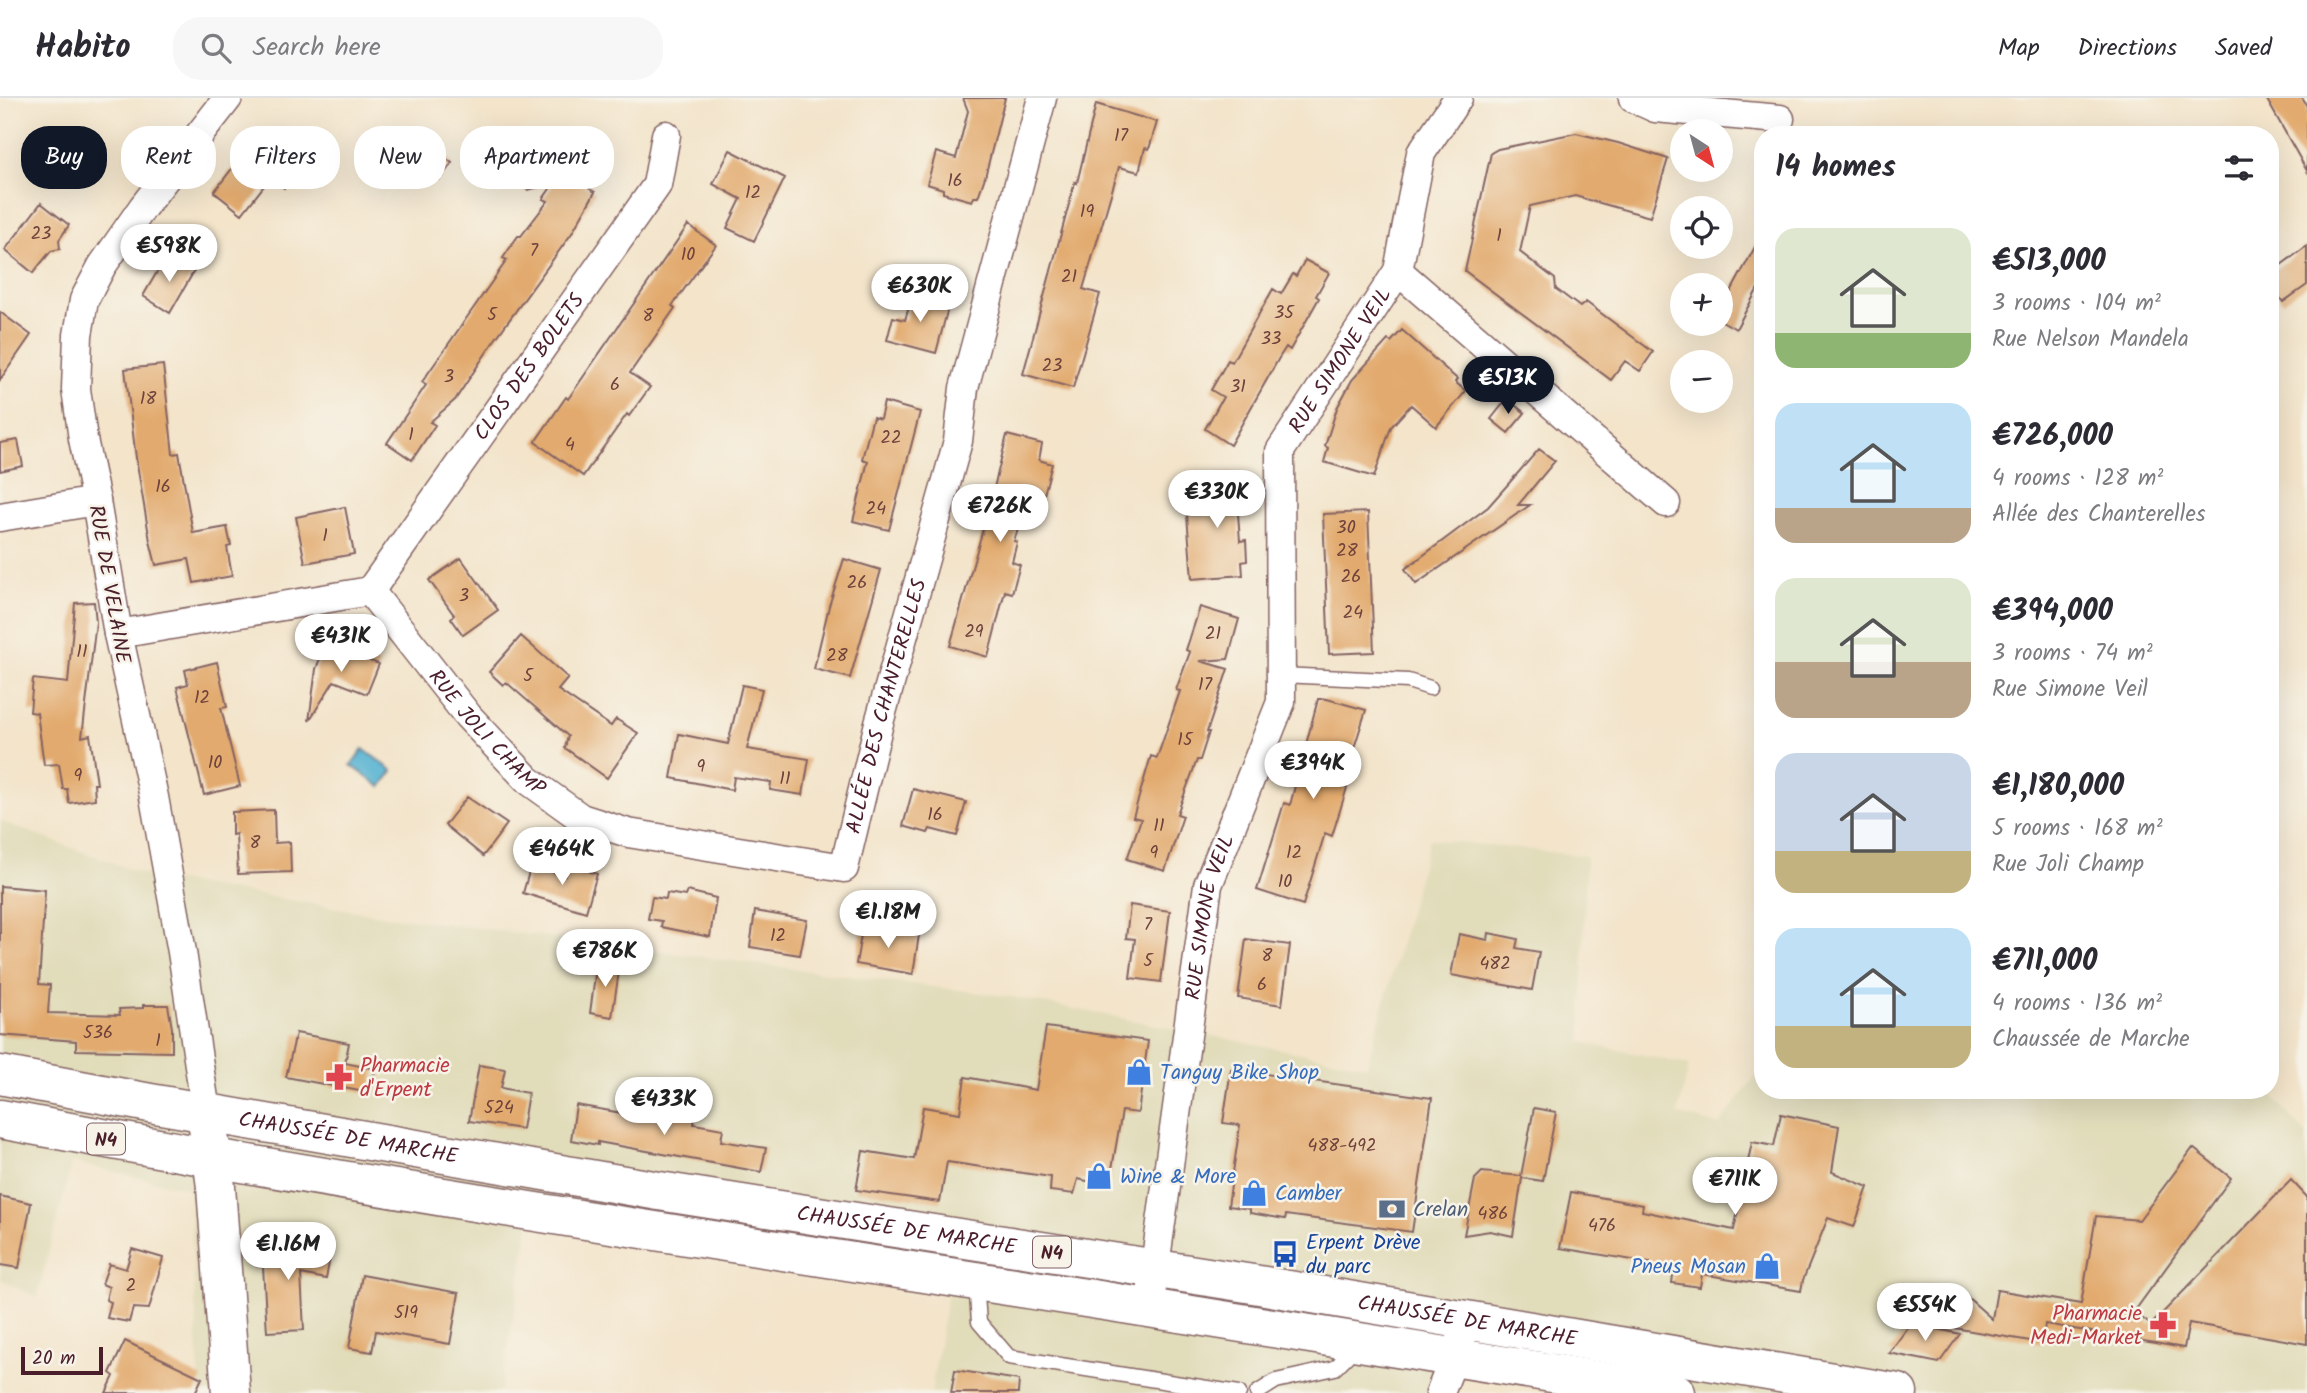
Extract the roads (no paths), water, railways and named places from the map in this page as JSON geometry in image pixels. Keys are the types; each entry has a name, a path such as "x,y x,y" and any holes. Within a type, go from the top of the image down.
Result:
{"main road":[{"name":"CHAUSSÉE DE MARCHE","path":"0,1074 659,1191 1469,1319 1847,1389 1898,1393"},
{"path":"205,1112 213,1157 232,1393"},
{"name":"CHAUSSÉE DE MARCHE","path":"0,1119 654,1232 1676,1393"}],"street":[{"name":"RUE DE VELAINE","path":"205,1112 180,939 118,634 76,389 78,335 84,300 102,266 143,206 228,98"},
{"name":"ALLÉE DES CHANTERELLES","path":"844,868 879,723 958,441 964,388 1042,98"},
{"name":"RUE SIMONE VEIL","path":"1149,1309 1208,885 1281,702 1280,451 1398,271 1421,153 1458,98"},
{"path":"1633,98 1655,108 1780,119"},
{"name":"CLOS DES BOLETS","path":"370,591 657,185 666,135"},
{"path":"1398,271 1665,503"},
{"path":"0,517 96,500"},
{"path":"118,634 370,591"},
{"name":"RUE JOLI CHAMP","path":"370,591 477,725 528,780 581,818 628,833 844,868"},
{"path":"1440,1393 1469,1319"}],"lane":[{"path":"1281,675 1408,681 1430,688"},
{"path":"976,1282 979,1322 1009,1357 1239,1393"},
{"path":"1256,1393 1276,1381 1335,1368 1360,1343"}],"water":[{"path":"363,749 393,771 381,787 351,765"}],"place":[{"name":"Tanguy Bike Shop","path":"1139,1072"},
{"name":"Pharmacie d'Erpent","path":"339,1077"},
{"name":"Wine & More","path":"1099,1176"},
{"name":"Camber","path":"1254,1193"},
{"name":"Crelan","path":"1392,1209"},
{"name":"Erpent Drève du parc","path":"1285,1254"},
{"name":"Pneus Mosan","path":"1767,1266"},
{"name":"Pharmacie Medi-Market","path":"2163,1325"}]}
